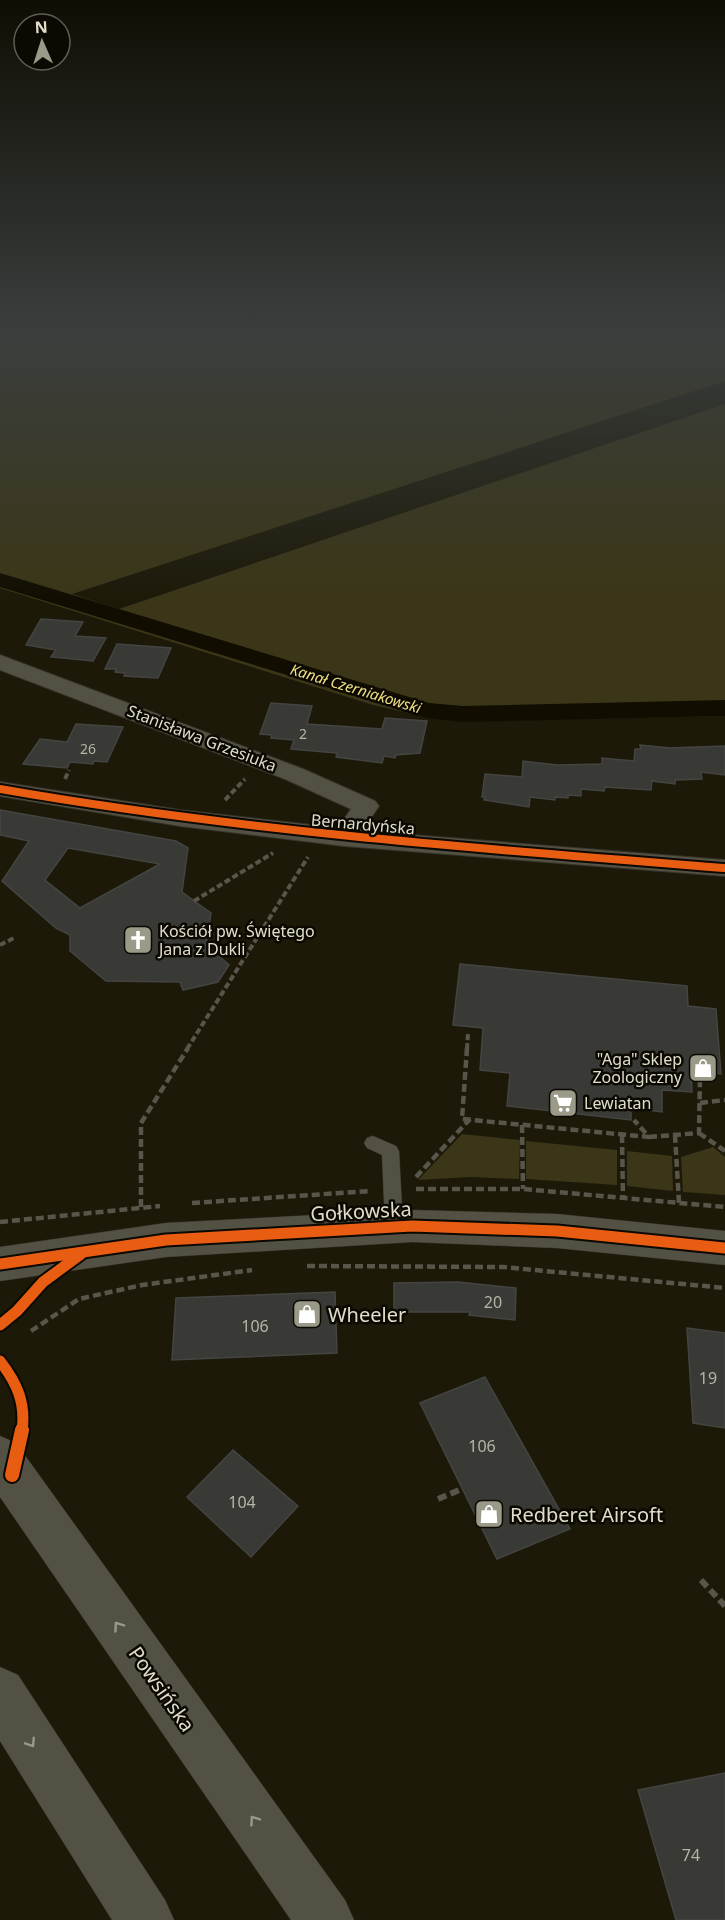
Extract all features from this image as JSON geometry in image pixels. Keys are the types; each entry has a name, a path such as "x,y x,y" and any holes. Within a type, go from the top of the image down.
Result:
{"street":[{"name":"Stanisława Grzesiuka","path":"0,662 294,774 366,806 324,836"},
{"name":"Bernardyńska","path":"0,789 209,822 324,836 725,868"},
{"name":"Gołkowska","path":"0,1264 166,1240 394,1227 479,1227 557,1231 725,1248"},
{"name":"Powsińska","path":"0,1458 325,1920"},
{"path":"0,1693 144,1920"}],"lane":[{"path":"373,1143 390,1151 394,1227"}],"path":[{"path":"209,822 219,806 261,762"},
{"path":"194,901 324,836"},
{"path":"141,1207 141,1123 324,836"},
{"path":"0,945 16,937"},
{"path":"468,1034 462,1119 649,1137 699,1133 725,1151"},
{"path":"699,1133 700,1077"},
{"path":"700,1103 725,1100"},
{"path":"412,1182 470,1119"},
{"path":"634,1120 649,1137"},
{"path":"522,1125 523,1189"},
{"path":"622,1135 623,1198"},
{"path":"675,1135 679,1203"},
{"path":"304,1266 351,1269 471,1266 597,1274 725,1288"},
{"path":"31,1331 78,1299 142,1285 259,1269"},
{"path":"438,1499 462,1489"},
{"path":"701,1580 725,1606"}],"shaded area":[{"path":"0,424 594,424 72,594 119,609 667,424 725,424 725,716 484,721 415,714 373,705 0,588"},
{"path":"462,1134 520,1140 519,1179 471,1177 418,1180"},
{"path":"526,1141 617,1150 617,1185 526,1179"},
{"path":"713,1147 725,1157 725,1195 683,1192 681,1157"},
{"path":"627,1151 672,1156 673,1191 627,1186"}],"building":[{"path":"41,619 83,622 75,636 106,638 93,661 51,657 56,650 26,645"},
{"path":"117,644 171,648 158,678 124,676 125,673 115,672 116,669 105,669"},
{"path":"271,703 312,706 307,724 382,729 385,718 427,721 420,753 396,755 395,758 384,756 382,763 336,757 337,753 291,749 294,740 271,738 272,735 260,734"},
{"path":"76,724 123,727 107,762 94,761 93,764 70,762 67,768 23,764 40,739 67,742"},
{"path":"640,745 670,748 725,746 725,775 701,772 702,779 675,780 675,784 652,781 652,779 651,790 605,787 604,791 581,789 581,796 555,797 555,800 530,797 529,807 484,800 485,797 482,797 485,774 522,777 523,761 557,765 602,764 602,758 634,761 635,749 641,749"},
{"path":"0,810 176,841 188,848 182,892 211,913 206,945 229,965 218,982 183,990 180,982 106,981 70,951 70,935 56,928 2,881 29,841 0,835","holes":["68,848 160,864 80,908 45,880"]},
{"path":"460,964 687,986 688,1006 716,1009 721,1074 691,1070 692,1092 662,1090 662,1112 631,1108 631,1120 507,1106 510,1073 480,1070 483,1028 453,1025"},
{"path":"458,1282 516,1288 515,1320 469,1315 470,1312 394,1312 394,1283"},
{"path":"335,1292 337,1353 172,1360 176,1298"},
{"path":"687,1328 725,1333 725,1428 693,1423"},
{"path":"485,1377 570,1529 497,1559 420,1403"},
{"path":"233,1450 298,1506 251,1557 187,1497"},
{"path":"725,1773 725,1920 676,1920 638,1790"}],"waterway":[{"name":"Kanał Czerniakowski","path":"0,580 427,710 463,714 725,708"}],"cycle path":[{"path":"0,789 180,818 361,839 725,868"},
{"path":"0,1264 166,1240 412,1226 557,1231 725,1248"},
{"path":"0,1325 17,1311 43,1282 81,1254"},
{"path":"0,1361 19,1390 23,1403 23,1428 12,1475"}],"place":[{"name":"Kościół pw. Świętego Jana z Dukli","path":"138,940"},
{"name":"\"Aga\" Sklep Zoologiczny","path":"703,1068"},
{"name":"Lewiatan","path":"563,1103"},
{"name":"Wheeler","path":"307,1314"},
{"name":"Redberet Airsoft","path":"489,1514"}]}
